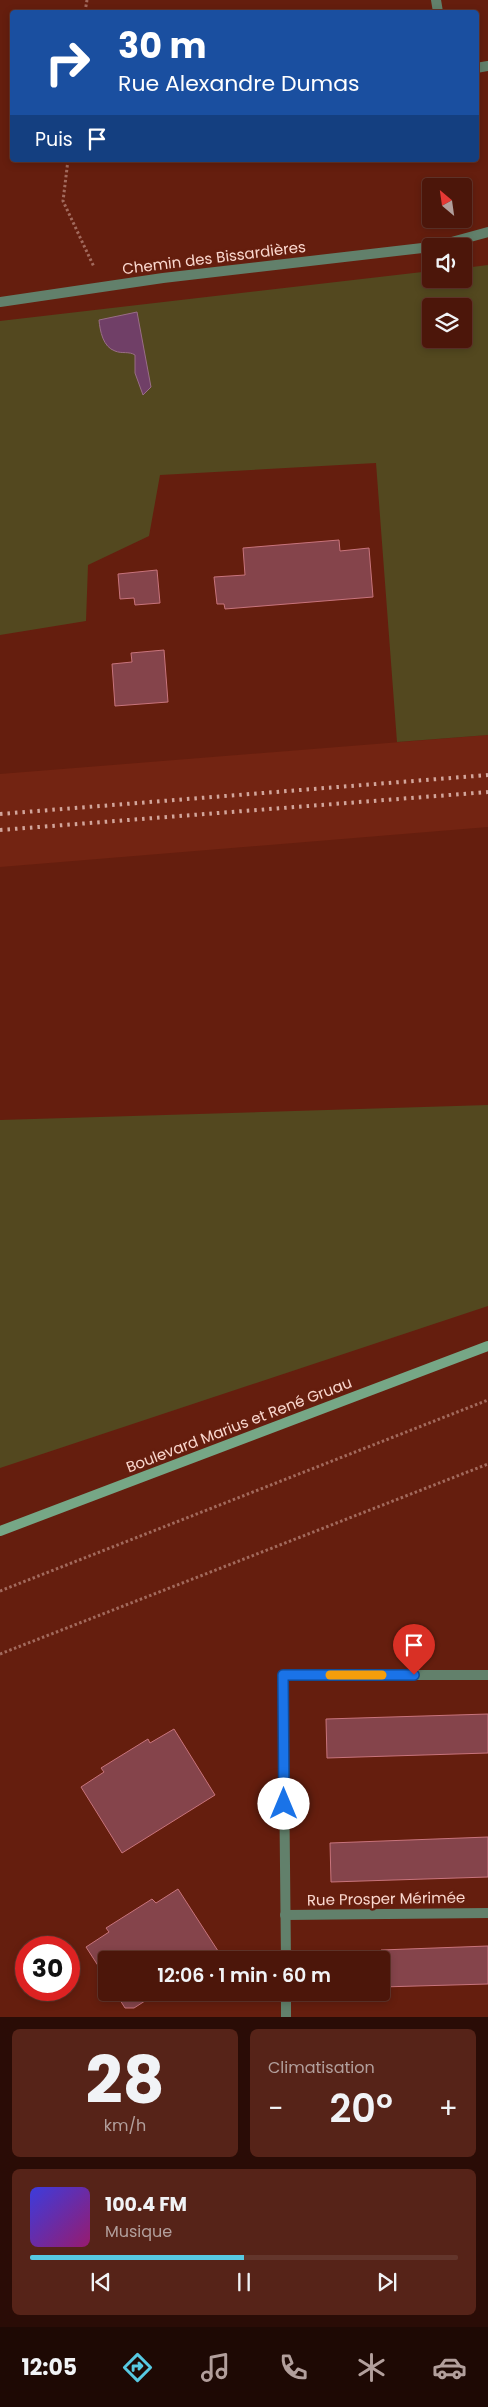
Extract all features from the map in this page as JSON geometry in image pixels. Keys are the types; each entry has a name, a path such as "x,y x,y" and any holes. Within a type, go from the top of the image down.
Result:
{"main road":[{"name":"Boulevard Marius et René Gruau","path":"0,1531 488,1346"}],"street":[{"path":"466,238 488,232"},
{"name":"Chemin des Bissardières","path":"0,302 105,286 422,248"},
{"path":"286,1951 283,1675 488,1675"},
{"name":"Rue Prosper Mérimée","path":"285,1915 488,1913"},
{"path":"286,2001 286,2017"}],"path":[{"path":"68,162 63,201 89,260 105,286"},
{"path":"0,1591 488,1400"},
{"path":"0,1654 488,1464"}],"shaded area":[{"path":"488,265 488,735 397,742 376,463 160,475 149,536 88,565 86,621 0,635 0,321 422,272 422,288 472,288 472,267"},
{"path":"137,312 151,387 143,395 135,373 135,355 111,349 101,334 99,320"},
{"path":"488,735 488,827 0,867 0,774"},
{"path":"488,1105 488,1306 0,1468 0,1120"}],"building":[{"path":"339,540 340,551 369,548 373,597 225,609 224,604 217,604 214,577 245,575 243,548"},
{"path":"157,570 160,603 135,605 134,598 120,599 118,574"},
{"path":"164,650 168,702 115,706 112,664 132,662 131,653"},
{"path":"488,1714 488,1753 327,1758 326,1719"},
{"path":"174,1729 215,1795 122,1853 81,1787 104,1772 101,1768 148,1739 150,1743"},
{"path":"488,1837 488,1877 331,1882 330,1843"},
{"path":"178,1889 218,1951 98,1951 98,1966 86,1947 109,1932 106,1928 152,1899 156,1903"},
{"path":"488,1946 488,1984 390,1987 390,1951 381,1950"},
{"path":"121,2001 145,2001 134,2008 125,2008"}],"railway":[{"path":"0,814 488,775"},
{"path":"0,830 488,792"}],"slow traffic":[{"path":"330,1675 382,1675"}],"route":[{"path":"284,1804 283,1675 414,1675"}]}
